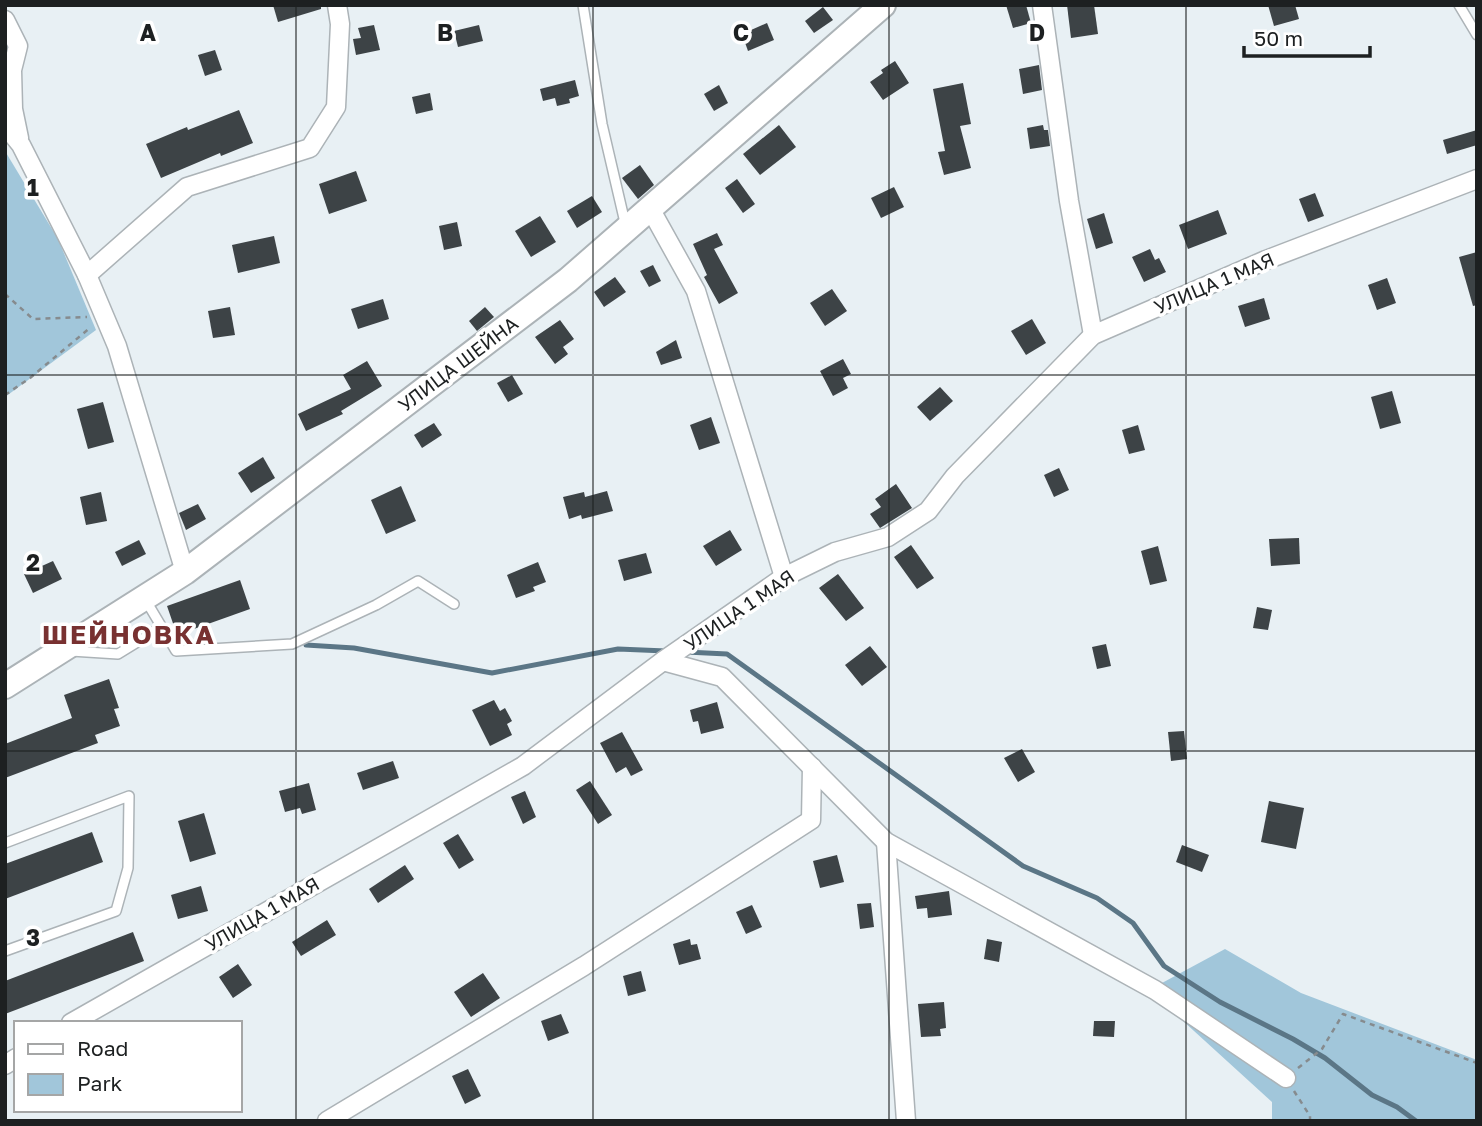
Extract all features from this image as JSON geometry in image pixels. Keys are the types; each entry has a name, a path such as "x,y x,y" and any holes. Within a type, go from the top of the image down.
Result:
{"street":[{"path":"87,275 187,187 310,148 337,107 340,24 337,5"},
{"name":"УЛИЦА ШЕЙНА","path":"5,686 185,572 557,289 651,210 883,5"},
{"path":"1042,5 1069,201 1093,335"},
{"path":"5,20 18,46 12,70 13,109 21,145"},
{"path":"5,125 21,145 87,275 117,346 185,572"},
{"name":"УЛИЦА 1 МАЯ","path":"75,1021 523,766 663,661 784,577 835,552 888,537 928,511 955,476 1093,335 1266,260 1477,178"},
{"path":"651,210 696,291 784,577"},
{"path":"663,661 722,677 886,842 1154,990 1286,1078"},
{"path":"327,1121 584,966 811,820 812,768"},
{"path":"886,842 906,1121"}],"lane":[{"path":"583,5 600,112 627,230"},
{"path":"1459,5 1477,35"},
{"path":"144,597 176,651 292,644 418,581 454,604"},
{"path":"62,650 117,654 162,627"},
{"path":"5,843 129,796 128,868 116,911 5,951"}],"path":[{"path":"5,294 33,318 105,317"},
{"path":"5,395 105,317"},
{"path":"1310,1121 1310,1116 1286,1078 1322,1049 1343,1014 1477,1063"}],"green space":[{"path":"5,151 58,239 96,330 5,397"},
{"path":"1225,949 1301,993 1477,1060 1477,1121 1272,1121 1272,1102 1149,990"}],"building":[{"path":"273,5 321,5 321,9 278,22"},
{"path":"1006,5 1026,5 1031,23 1013,28"},
{"path":"1067,5 1094,5 1098,34 1071,38"},
{"path":"1268,5 1295,5 1299,19 1274,26"},
{"path":"823,7 833,20 814,33 805,21"},
{"path":"767,23 774,40 748,51 742,34"},
{"path":"374,25 380,50 356,55 353,39 361,38 358,28"},
{"path":"479,25 483,41 458,47 454,31"},
{"path":"215,50 222,70 205,76 198,55"},
{"path":"895,61 909,83 883,100 870,82 883,73 881,70"},
{"path":"1039,65 1042,90 1023,94 1019,69"},
{"path":"575,80 579,96 569,99 570,103 557,106 555,98 543,101 540,89"},
{"path":"963,83 971,124 960,126 971,168 944,175 938,152 945,151 933,89"},
{"path":"719,85 728,103 714,111 704,94"},
{"path":"430,93 433,110 416,114 412,97"},
{"path":"239,110 253,143 221,156 220,153 161,178 146,144"},
{"path":"779,125 796,147 760,175 743,154"},
{"path":"1043,125 1044,130 1048,130 1050,146 1030,149 1027,128"},
{"path":"1477,130 1477,145 1447,154 1443,140"},
{"path":"640,165 654,185 638,199 622,178"},
{"path":"356,171 367,201 329,214 319,184"},
{"path":"737,179 755,204 743,213 725,188"},
{"path":"894,187 904,207 881,218 871,198"},
{"path":"1315,193 1324,216 1308,222 1299,199"},
{"path":"592,196 602,212 577,228 567,211"},
{"path":"1218,210 1227,234 1188,249 1179,225"},
{"path":"1104,213 1113,243 1096,249 1087,219"},
{"path":"540,216 556,242 531,257 515,231"},
{"path":"457,222 462,246 444,250 439,226"},
{"path":"717,233 723,245 714,249 738,293 719,304 704,277 707,275 693,244"},
{"path":"274,236 280,263 238,273 232,245"},
{"path":"1150,249 1155,260 1159,258 1166,272 1144,282 1132,257"},
{"path":"1477,252 1477,305 1473,306 1459,257"},
{"path":"653,265 661,281 649,287 640,271"},
{"path":"615,277 626,292 604,307 594,292"},
{"path":"1387,278 1396,303 1377,310 1368,285"},
{"path":"832,289 847,311 825,326 810,303"},
{"path":"1264,298 1270,319 1245,327 1238,306"},
{"path":"383,299 389,319 358,329 351,309"},
{"path":"230,307 235,335 213,338 208,311"},
{"path":"485,307 494,317 477,331 469,321"},
{"path":"1032,319 1046,343 1026,355 1011,331"},
{"path":"560,320 574,339 563,347 568,354 555,364 535,337"},
{"path":"676,340 682,358 661,365 656,352"},
{"path":"843,359 851,374 843,378 848,388 833,396 820,371"},
{"path":"367,361 382,386 341,411 343,414 306,431 298,414 351,389 343,375"},
{"path":"512,375 523,394 508,402 497,383"},
{"path":"940,387 953,401 930,421 917,407"},
{"path":"1392,391 1401,423 1380,429 1371,397"},
{"path":"103,402 114,442 88,449 77,409"},
{"path":"711,417 720,443 699,450 690,425"},
{"path":"434,423 442,435 422,448 414,435"},
{"path":"1138,425 1145,450 1129,454 1122,430"},
{"path":"263,457 275,478 251,493 238,473"},
{"path":"1059,468 1069,490 1054,497 1044,475"},
{"path":"896,484 912,508 880,528 870,514 881,507 875,499"},
{"path":"401,486 416,521 386,534 371,500"},
{"path":"607,491 613,511 582,519 581,515 569,519 563,497 584,492 585,497"},
{"path":"101,492 107,521 86,525 80,497"},
{"path":"198,504 206,519 186,530 179,513"},
{"path":"730,530 742,550 716,566 703,546"},
{"path":"1299,538 1300,564 1271,566 1269,539"},
{"path":"139,540 146,554 122,566 115,552"},
{"path":"911,545 934,578 917,589 894,557"},
{"path":"1158,546 1167,581 1150,585 1141,551"},
{"path":"646,553 652,573 624,581 618,560"},
{"path":"53,561 62,579 33,593 24,574"},
{"path":"538,562 546,582 533,587 535,591 516,598 507,575"},
{"path":"838,574 864,608 846,621 819,588"},
{"path":"240,580 250,609 177,635 167,606"},
{"path":"1257,607 1272,610 1268,630 1253,628"},
{"path":"1106,644 1111,666 1097,669 1092,647"},
{"path":"870,646 887,667 862,686 845,665"},
{"path":"109,679 119,708 114,709 120,726 95,735 98,743 5,778 5,744 72,718 64,695"},
{"path":"494,700 500,711 505,708 512,721 507,724 512,735 490,746 472,710"},
{"path":"717,702 724,728 701,734 698,721 693,722 690,710"},
{"path":"1184,731 1187,759 1171,761 1168,732"},
{"path":"622,732 643,770 631,776 626,767 616,773 600,743"},
{"path":"1022,749 1035,772 1018,782 1004,758"},
{"path":"393,761 399,778 363,790 357,773"},
{"path":"590,781 612,815 598,824 576,790"},
{"path":"309,783 316,810 302,814 300,808 285,812 279,791"},
{"path":"525,791 536,817 523,824 511,797"},
{"path":"1269,801 1304,808 1296,849 1261,842"},
{"path":"204,813 216,854 190,862 178,821"},
{"path":"92,832 103,862 5,899 5,864"},
{"path":"458,834 474,860 459,869 443,843"},
{"path":"1182,845 1209,855 1202,872 1176,862"},
{"path":"837,855 844,882 820,888 813,861"},
{"path":"405,865 414,879 378,903 369,889"},
{"path":"201,886 208,911 178,919 171,895"},
{"path":"949,891 952,915 928,918 927,908 917,909 915,896"},
{"path":"871,903 874,927 860,929 857,904"},
{"path":"752,905 762,927 746,934 736,912"},
{"path":"327,920 336,935 301,956 292,942"},
{"path":"133,932 144,961 5,1014 5,981"},
{"path":"690,939 691,945 697,944 701,959 679,965 673,944"},
{"path":"987,939 1002,942 999,962 984,959"},
{"path":"238,964 252,985 233,998 219,977"},
{"path":"641,971 646,991 628,996 623,976"},
{"path":"483,973 500,998 471,1017 454,992"},
{"path":"944,1002 946,1028 940,1029 941,1036 921,1037 918,1004"},
{"path":"561,1014 569,1033 548,1041 541,1021"},
{"path":"1094,1021 1115,1021 1114,1037 1093,1036"},
{"path":"468,1069 481,1096 465,1104 452,1076"}],"waterway":[{"path":"306,645 354,648 492,673 618,649 666,651"},
{"path":"686,652 727,654 1023,866 1097,898 1133,923 1164,966 1220,1002 1325,1058 1372,1095 1397,1107 1416,1121"}],"district":[{"name":"ШЕЙНОВКА","path":"129,635"}]}
